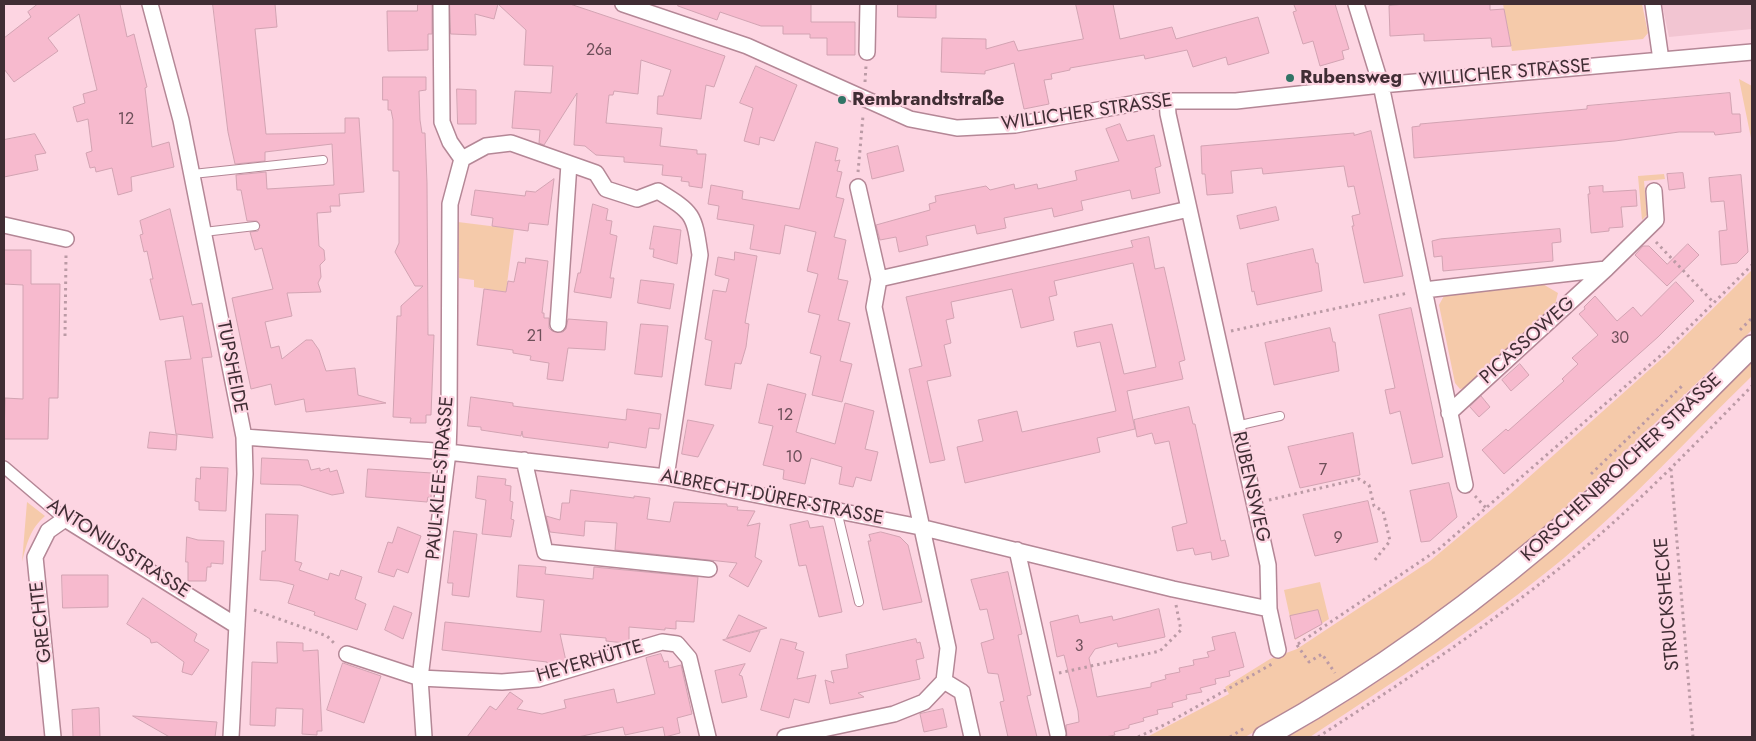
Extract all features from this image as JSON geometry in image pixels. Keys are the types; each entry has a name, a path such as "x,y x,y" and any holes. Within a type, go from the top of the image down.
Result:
{"main road":[{"name":"KORSCHENBROICHER STRASSE","path":"1256,732 1333,698 1430,632 1511,570 1588,505 1745,339"}],"street":[{"name":"TUPSHEIDE","path":"150,4 181,120 193,174 244,437 246,474 230,737"},
{"path":"441,4 442,122 450,142 462,159 486,146 511,143 596,172 606,189 637,199 658,192 686,208 696,226 700,255 666,477"},
{"name":"WILLICHER STRASSE","path":"623,4 747,46 910,119 957,128 1015,125 1148,101 1236,101 1381,85 1752,52"},
{"path":"867,52 868,4"},
{"path":"1356,4 1381,85 1464,485"},
{"path":"1653,4 1661,60"},
{"name":"RUBENSWEG","path":"1167,100 1168,114 1188,210 1268,565 1269,609 1278,650"},
{"name":"PAUL-KLEE-STRASSE","path":"424,737 420,678 448,452 450,204 462,159"},
{"path":"558,324 569,164"},
{"path":"785,737 894,714 924,702 944,681 948,648 920,527 874,307 879,279 858,188"},
{"name":"PICASSOWEG","path":"1449,412 1606,269 1656,220 1654,191"},
{"path":"879,279 1188,210"},
{"path":"4,225 66,239"},
{"name":"PICASSOWEG","path":"1424,290 1606,269"},
{"name":"ALBRECHT-DÜRER-STRASSE","path":"244,437 448,452 666,477 920,527 1173,589 1269,609"},
{"path":"524,460 545,552 709,568"},
{"name":"ANTONIUSSTRASSE","path":"4,467 65,518 237,626"},
{"name":"GRECHTE","path":"53,737 35,557 48,531 65,518"},
{"path":"1017,550 1058,734"},
{"name":"HEYERHÜTTE","path":"347,654 420,678 502,682 538,679 662,642 677,644 689,658 707,737"},
{"path":"944,681 962,692 972,737"}],"lane":[{"path":"193,174 323,160"},
{"path":"204,232 255,226"},
{"path":"1236,426 1280,416"},
{"path":"837,511 858,602"}],"path":[{"path":"858,188 867,52"},
{"path":"1645,231 1714,303"},
{"path":"66,239 66,336"},
{"path":"1138,737 1166,724 1277,661 1278,650 1298,644 1439,549 1660,356 1752,265"},
{"path":"1216,334 1424,290"},
{"path":"1745,339 1752,318"},
{"path":"1590,475 1689,379"},
{"path":"1318,737 1472,634 1567,562 1671,468 1752,386"},
{"name":"STRUCKSHECKE","path":"1671,468 1694,737"},
{"path":"1254,504 1359,479 1369,485 1374,506 1383,511 1390,541 1374,561"},
{"path":"1045,676 1160,651 1181,630 1173,589"},
{"path":"238,605 327,636 347,654"},
{"path":"1298,644 1309,662 1322,654 1335,673"},
{"path":"1327,678 1343,668"},
{"path":"1230,737 1256,732"}],"shaded area":[{"path":"1503,4 1642,4 1648,33 1643,39 1512,51"},
{"path":"1662,4 1752,4 1752,29 1669,37"},
{"path":"1739,79 1752,86 1752,143"},
{"path":"1664,174 1665,179 1644,181 1647,215 1642,220 1638,176"},
{"path":"458,222 514,229 506,292 474,287 474,280 459,278"},
{"path":"1752,270 1752,330 1554,520 1466,593 1380,655 1295,709 1245,737 1147,737 1229,694 1225,687 1270,659 1297,649 1430,561 1510,494 1667,354"},
{"path":"1541,283 1558,293 1553,312 1469,387 1460,389 1455,383 1439,305 1445,294"},
{"path":"1752,362 1752,376 1636,492 1564,558 1471,629 1310,737 1288,737 1353,698 1415,656 1474,612 1589,516"},
{"path":"27,502 45,516 32,531 22,562"},
{"path":"1320,582 1329,619 1295,640 1284,590"}],"building":[{"path":"38,4 120,4 127,37 134,34 147,87 145,88 152,147 169,142 174,167 131,177 132,191 118,195 112,168 96,172 95,167 90,168 86,153 92,151 88,119 77,122 73,107 85,103 83,94 97,90 79,14 48,38 58,51 14,82 4,69 4,38 31,17 28,12"},
{"path":"213,4 275,4 277,27 255,29 266,134 345,133 345,118 359,118 364,192 339,194 340,206 330,206 331,212 317,213 319,246 324,250 325,260 320,265 321,277 318,283 321,292 287,293 292,316 265,322 271,348 279,346 282,359 306,340 312,340 319,350 326,371 355,368 358,395 386,403 306,412 304,399 275,405 271,384 251,389 232,298 273,289 262,248 255,250 250,232 258,231 260,225 257,221 247,221 241,190 237,190 236,175 266,172 267,189 334,185 332,144 265,152 265,161 235,164 228,132"},
{"path":"418,4 432,4 432,34 428,34 428,50 388,51 387,11 417,11"},
{"path":"450,4 498,4 494,19 475,14 476,35 451,34"},
{"path":"498,4 570,4 725,56 714,87 706,85 701,119 657,114 658,96 663,96 671,70 641,60 638,94 614,91 613,95 609,95 606,123 662,128 660,146 697,150 697,154 706,154 702,188 689,186 689,182 681,181 682,177 662,175 663,165 624,162 624,157 596,155 585,146 574,145 577,93 544,145 539,143 540,130 512,128 515,91 551,93 553,66 524,65 526,30"},
{"path":"679,4 811,4 811,22 855,22 855,55 827,55 827,38 810,38 810,34 783,34 783,26 761,26 720,12 717,20 678,6"},
{"path":"898,4 936,4 936,18 898,17"},
{"path":"1076,4 1113,4 1120,39 1172,27 1176,39 1258,17 1269,53 1228,65 1226,57 1193,67 1187,50 1145,59 1144,55 1070,68 1070,70 1051,74 1052,79 1044,80 1049,104 1024,109 1014,63 985,71 985,74 941,72 942,38 986,39 986,49 1014,41 1018,51 1083,39"},
{"path":"1294,4 1335,4 1349,49 1342,51 1344,59 1320,66 1313,41 1303,44 1293,12 1296,11"},
{"path":"1404,4 1490,4 1490,10 1504,9 1511,46 1492,47 1491,38 1424,41 1424,34 1390,36 1389,6"},
{"path":"756,66 797,85 774,141 760,137 759,145 744,141 753,108 740,103"},
{"path":"383,77 426,77 426,90 419,91 420,120 422,133 425,133 427,183 428,335 434,335 431,415 426,415 426,423 410,423 411,418 393,417 397,316 401,316 401,306 423,286 415,286 395,252 399,243 399,171 393,171 393,120 391,110 388,110 388,100 383,100"},
{"path":"457,89 476,90 476,124 458,124"},
{"path":"1730,93 1732,114 1740,114 1741,132 1715,135 1714,132 1679,132 1615,141 1414,158 1412,127 1420,126 1420,124 1587,109 1587,106"},
{"path":"1120,124 1127,141 1154,135 1161,166 1155,168 1160,193 1132,199 1130,190 1081,201 1083,210 1054,217 1052,208 1004,218 1006,228 977,234 975,225 926,236 928,245 899,252 896,237 880,240 876,225 930,210 929,204 936,202 935,196 986,186 990,190 1014,184 1015,189 1037,184 1038,189 1077,180 1075,171 1119,161 1106,129"},
{"path":"1371,131 1403,276 1364,283 1352,226 1354,226 1352,216 1360,214 1354,186 1348,187 1344,166 1263,174 1262,168 1231,171 1233,193 1207,195 1205,174 1202,174 1201,146 1354,133 1354,135"},
{"path":"35,134 46,153 35,155 38,170 4,177 4,140"},
{"path":"816,142 838,148 835,161 840,160 837,171 842,172 836,197 844,199 834,237 846,240 838,279 848,281 838,320 850,323 840,361 852,364 842,402 812,395 821,356 810,353 820,315 808,312 818,274 807,271 816,232 785,225 780,254 750,249 754,225 717,219 719,206 708,204 711,185 743,191 742,199 799,209"},
{"path":"898,146 904,171 872,179 867,154"},
{"path":"1683,173 1685,188 1669,190 1667,174"},
{"path":"1741,175 1748,252 1737,263 1721,265 1719,231 1727,230 1724,201 1711,202 1709,178"},
{"path":"554,179 548,225 529,223 528,231 492,226 493,218 471,215 475,190 525,196 526,191 535,192"},
{"path":"1603,186 1603,192 1636,190 1637,206 1621,207 1623,227 1609,228 1609,231 1591,233 1589,187"},
{"path":"593,204 608,209 606,220 612,221 610,234 617,236 610,278 614,278 611,298 574,292 578,273 580,273"},
{"path":"1276,207 1279,220 1240,229 1237,216"},
{"path":"170,209 192,305 202,303 212,357 202,358 213,438 176,434 165,361 191,359 183,316 160,320 150,279 153,279 147,251 144,252 140,235 143,234 140,221"},
{"path":"654,226 681,230 677,264 653,257 654,249 650,249"},
{"path":"1560,229 1561,242 1552,243 1553,261 1443,271 1442,256 1434,257 1432,241 1440,239"},
{"path":"1149,237 1155,269 1164,267 1185,360 1179,362 1183,379 1127,391 1135,429 1097,438 1100,452 965,483 957,447 983,441 978,420 1017,411 1022,432 1116,411 1100,342 1077,347 1074,332 1112,324 1124,374 1156,367 1133,263 1054,281 1057,295 1049,297 1054,320 1021,328 1012,289 951,302 954,318 946,320 951,343 944,345 951,376 927,381 945,460 930,463 909,369 922,366 906,297 1133,247 1131,241"},
{"path":"1688,244 1699,255 1667,286 1635,255 1643,246 1649,246 1667,264"},
{"path":"1313,249 1316,263 1318,263 1322,291 1257,305 1254,291 1252,292 1247,264"},
{"path":"4,250 31,250 31,284 60,284 58,398 49,398 48,439 4,439 5,398 23,399 23,285 4,284"},
{"path":"735,252 757,256 745,323 749,324 746,347 741,364 735,363 731,389 705,385 712,341 705,339 713,290 726,292 729,279 715,275 718,257 734,260"},
{"path":"526,258 548,261 542,313 544,313 544,318 549,318 549,328 552,331 563,332 566,329 568,319 607,322 605,350 568,348 563,381 547,379 549,363 530,360 531,356 513,353 513,350 477,345 484,289 506,292 508,281 514,282 518,262 525,263"},
{"path":"641,280 674,284 670,309 638,303"},
{"path":"1676,282 1694,301 1658,337 1504,474 1482,450 1506,429 1508,431 1564,381 1562,379 1578,364 1572,358 1598,335 1579,314 1585,309 1584,307 1595,296 1617,321 1633,307 1641,316"},
{"path":"1411,308 1443,457 1412,464 1400,411 1390,414 1385,390 1395,388 1379,315"},
{"path":"641,324 668,326 662,377 635,374"},
{"path":"1330,328 1333,342 1335,342 1339,371 1274,385 1265,343"},
{"path":"1520,364 1529,375 1511,391 1502,380"},
{"path":"768,384 806,394 796,432 835,444 845,403 874,411 865,449 878,452 871,481 856,477 853,487 839,484 842,467 811,458 805,484 783,479 784,470 763,465 773,426 759,423"},
{"path":"1481,396 1490,407 1479,417 1470,407"},
{"path":"471,397 513,403 513,406 626,420 627,409 661,414 659,429 649,428 646,448 609,442 608,448 523,437 522,431 521,436 481,430 481,427 468,426"},
{"path":"1189,407 1193,424 1195,424 1221,541 1225,540 1229,556 1212,560 1211,552 1195,555 1193,548 1177,551 1172,527 1187,523 1169,441 1155,444 1152,433 1137,437 1134,420"},
{"path":"688,420 714,425 698,457 682,454"},
{"path":"150,432 177,435 176,450 148,448"},
{"path":"1353,433 1360,475 1300,488 1288,447"},
{"path":"262,458 308,460 311,470 320,468 320,471 329,468 330,472 337,470 344,493 332,495 300,485 261,484"},
{"path":"201,467 228,468 226,511 199,510 199,502 195,501 196,478 200,479"},
{"path":"368,469 432,473 431,498 428,497 427,502 366,497"},
{"path":"478,476 506,479 505,485 511,486 510,501 513,502 511,519 514,520 511,537 482,534 486,500 476,498"},
{"path":"1449,483 1457,517 1430,541 1421,542 1410,491"},
{"path":"571,490 634,498 634,496 650,498 647,519 670,522 674,502 727,504 727,506 738,507 737,510 755,511 747,526 760,523 755,557 762,561 748,587 729,576 737,563 615,550 617,523 585,521 584,536 550,532 546,516 560,520 562,503 569,503"},
{"path":"1368,501 1378,542 1315,556 1303,515"},
{"path":"266,514 298,515 295,561 302,563 299,570 328,580 330,573 339,576 341,570 362,577 355,599 366,604 357,630 314,615 315,612 288,603 294,585 279,581 260,580 262,551 265,551"},
{"path":"808,521 810,528 823,526 842,612 819,617 806,565 799,566 790,525"},
{"path":"398,527 421,536 408,573 397,569 394,577 378,572 388,542 392,543"},
{"path":"454,531 477,534 469,597 452,595 453,583 448,583"},
{"path":"881,532 900,537 908,545 922,602 883,610 868,541 871,541 869,535"},
{"path":"187,537 198,540 224,541 223,564 211,563 211,567 207,567 206,581 188,581 188,562 186,562"},
{"path":"519,565 546,567 545,574 593,579 594,567 698,577 694,622 676,621 676,629 665,628 665,630 629,627 629,642 625,643 606,641 606,638 560,634 566,661 547,667 547,662 442,650 445,622 541,632 544,600 517,597"},
{"path":"1008,572 1022,634 1018,635 1031,695 1027,696 1037,737 1008,737 1000,702 1004,701 998,674 988,673 981,643 994,639 987,609 980,610 971,580"},
{"path":"62,575 108,575 108,607 63,608"},
{"path":"143,598 197,634 194,641 209,650 192,675 182,672 184,662 157,642 151,643 150,639 127,624"},
{"path":"394,606 412,613 403,639 385,630"},
{"path":"1159,609 1165,637 1118,647 1117,643 1095,649 1089,658 1097,697 1151,687 1151,683 1166,679 1165,675 1180,672 1179,668 1194,665 1193,660 1209,657 1207,652 1215,650 1212,637 1235,632 1244,667 1229,671 1230,676 1215,679 1216,684 1200,688 1202,692 1186,695 1187,699 1172,703 1173,707 1157,710 1158,714 1143,718 1144,721 1129,725 1129,728 1114,732 1115,735 1105,737 1067,737 1066,725 1079,722 1078,711 1064,655 1057,657 1050,622 1078,615 1080,623 1112,616 1113,620"},
{"path":"1318,610 1322,624 1295,639 1290,616"},
{"path":"739,615 767,628 727,638"},
{"path":"760,631 750,652 723,640"},
{"path":"781,639 797,643 795,649 804,652 797,679 816,675 809,703 794,699 789,718 761,710"},
{"path":"916,639 917,643 920,642 924,658 916,660 920,679 858,693 864,697 830,704 825,680 834,683 831,671 848,668 846,655"},
{"path":"277,642 303,643 303,651 318,650 322,731 317,731 317,735 302,734 303,709 276,708 275,726 250,725 252,662 277,663"},
{"path":"661,654 664,662 668,661 669,668 681,665 692,714 677,718 680,733 665,737 663,727 625,735 623,727 578,737 467,737 490,706 496,710 510,692 523,701 517,709 542,714 566,708 564,700 614,689 617,703 655,694 646,658"},
{"path":"343,663 381,676 364,723 327,710"},
{"path":"745,664 739,675 742,676 747,697 722,703 715,671"},
{"path":"99,708 100,737 73,737 72,710"},
{"path":"943,709 947,727 924,732 920,714"},
{"path":"133,716 217,722 215,737 170,737"}],"place":[{"name":"Rubensweg","path":"1290,78"},
{"name":"Rembrandtstraße","path":"842,100"}]}
